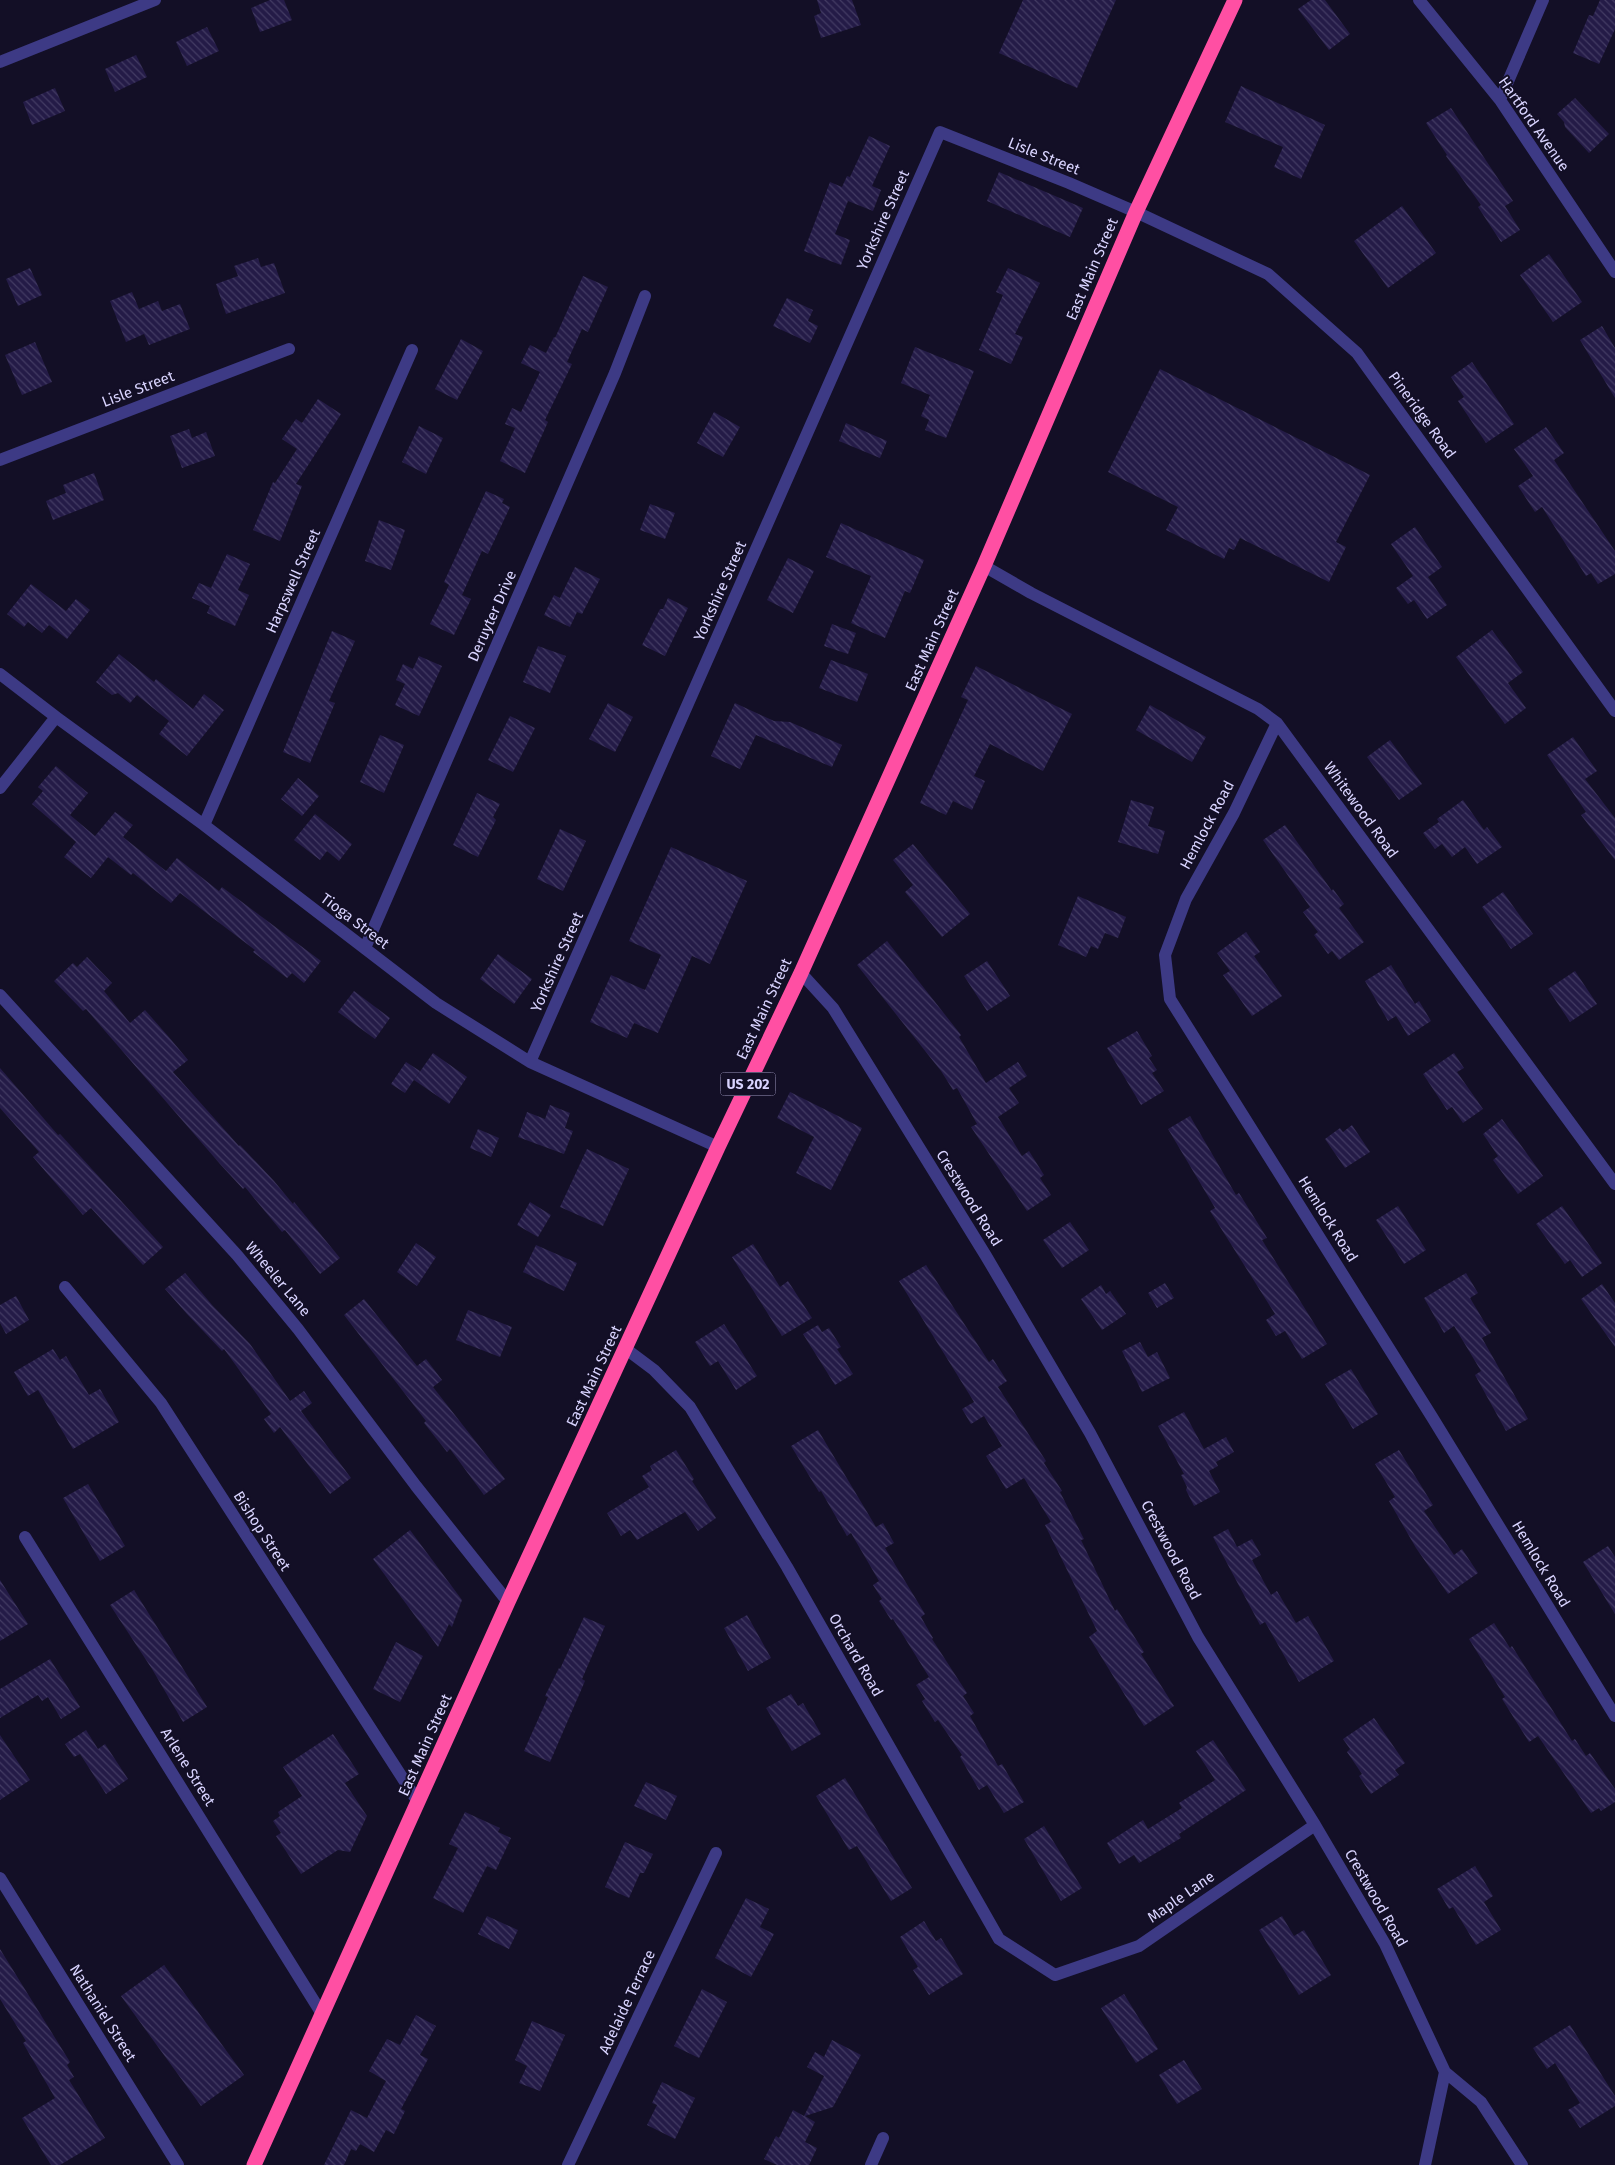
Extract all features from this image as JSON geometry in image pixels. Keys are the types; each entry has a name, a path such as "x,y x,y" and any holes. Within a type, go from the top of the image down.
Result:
{"highway":[{"name":"East Main Street","path":"254,2165 508,1602 801,973 984,566 1136,212 1235,0"}],"street":[{"path":"0,62 155,0"},
{"name":"Hartford Avenue","path":"1419,0 1500,100 1615,272"},
{"path":"1500,100 1542,0"},
{"name":"Lisle Street","path":"940,132 1060,179 1136,212"},
{"name":"Yorkshire Street","path":"530,1062 940,132"},
{"name":"Pineridge Road","path":"1136,212 1268,274 1357,353 1615,711"},
{"name":"Deruyter Drive","path":"364,948 611,382 646,296"},
{"name":"Lisle Street","path":"0,460 288,349"},
{"name":"Harpswell Street","path":"204,825 412,350"},
{"name":"Whitewood Road","path":"984,566 1031,593 1258,709 1277,723 1615,1184"},
{"name":"Tioga Street","path":"0,674 204,825 436,1003 530,1062 718,1148"},
{"path":"0,788 56,717"},
{"name":"Hemlock Road","path":"1277,723 1234,813 1186,899 1165,955 1170,998 1432,1417 1615,1716"},
{"name":"Crestwood Road","path":"801,973 833,1008 986,1256 1090,1433 1198,1637 1315,1825 1385,1944 1445,2072"},
{"name":"Wheeler Lane","path":"0,995 237,1255 298,1329 416,1486 508,1602"},
{"name":"Bishop Street","path":"65,1287 161,1403 418,1802"},
{"name":"Orchard Road","path":"626,1349 654,1370 690,1407 787,1567 999,1939 1055,1975"},
{"name":"Arlene Street","path":"25,1537 322,2014"},
{"name":"Maple Lane","path":"1055,1975 1139,1946 1315,1825"},
{"name":"Adelaide Terrace","path":"568,2165 716,1852"},
{"name":"Nathaniel Street","path":"0,1878 178,2165"},
{"path":"1426,2165 1445,2072 1481,2102 1522,2165"},
{"path":"870,2165 883,2138"}],"building":[{"path":"270,0 284,0 292,20 260,32 251,8"},
{"path":"817,0 852,0 861,25 821,38 814,16 821,13"},
{"path":"1023,0 1116,0 1077,88 999,53"},
{"path":"1311,0 1325,0 1350,34 1329,50 1298,9"},
{"path":"1600,0 1615,0 1615,29 1599,64 1573,53 1589,15 1593,16"},
{"path":"207,27 219,51 187,66 176,42"},
{"path":"136,55 147,77 115,92 105,69"},
{"path":"1241,86 1325,125 1301,179 1274,167 1283,147 1225,122"},
{"path":"55,88 65,111 32,125 23,102"},
{"path":"1575,98 1609,134 1589,153 1565,127 1564,122 1557,114"},
{"path":"1451,108 1513,201 1505,206 1520,230 1501,242 1478,207 1481,205 1446,156 1426,123"},
{"path":"869,136 890,146 872,186 881,190 873,211 848,201 835,234 850,240 841,265 804,251 830,182 842,187 847,176 850,177"},
{"path":"999,172 1083,208 1070,237 987,201"},
{"path":"1402,206 1436,253 1388,288 1354,241"},
{"path":"1549,254 1582,302 1553,322 1520,275"},
{"path":"258,258 261,267 274,263 285,293 226,314 216,284 238,276 234,266"},
{"path":"30,268 42,295 18,306 6,279"},
{"path":"1008,268 1040,283 1015,334 1023,337 1011,364 979,350 1003,295 996,292"},
{"path":"583,276 608,287 588,332 582,329 567,362 572,364 545,420 548,422 525,473 500,461 515,428 505,424 512,408 521,412 540,372 521,363 530,345 546,353 555,338"},
{"path":"132,292 139,309 158,301 162,311 180,304 190,329 149,345 144,334 126,342 110,301"},
{"path":"787,298 813,310 808,321 818,326 810,343 773,326"},
{"path":"1602,326 1615,348 1615,398 1580,340"},
{"path":"461,339 483,351 457,400 435,389"},
{"path":"35,342 52,382 22,395 5,355"},
{"path":"915,347 974,371 946,438 925,430 929,420 921,416 930,395 901,383"},
{"path":"1472,362 1514,424 1486,443 1458,401 1464,397 1451,377"},
{"path":"1160,369 1370,475 1336,542 1346,547 1329,582 1240,538 1234,550 1229,548 1224,559 1166,530 1178,507 1108,472"},
{"path":"318,399 341,414 296,484 302,486 280,541 253,530 273,482 275,483 297,449 282,439 296,419 302,423"},
{"path":"714,412 740,427 723,457 697,443"},
{"path":"846,423 887,441 880,458 839,441"},
{"path":"419,426 443,438 426,474 402,462"},
{"path":"1546,427 1564,453 1554,460 1615,551 1615,574 1598,584 1591,573 1586,576 1542,507 1535,512 1518,486 1533,476 1514,449"},
{"path":"189,429 192,438 206,432 215,456 182,468 170,436"},
{"path":"94,473 104,500 53,520 46,501 66,493 63,485"},
{"path":"486,491 504,499 502,503 510,507 488,554 482,551 462,595 471,599 454,635 430,624 449,585 444,582"},
{"path":"650,504 675,513 665,539 640,530"},
{"path":"379,520 405,530 391,570 365,561"},
{"path":"841,523 924,560 910,593 905,591 885,638 851,623 871,576 826,557"},
{"path":"1415,527 1442,567 1428,577 1447,605 1427,619 1414,600 1408,604 1396,588 1413,576 1391,544"},
{"path":"227,554 250,564 238,590 249,595 235,626 207,613 210,606 192,598 199,583 211,588"},
{"path":"788,558 814,571 793,613 767,600"},
{"path":"575,567 600,579 582,614 577,612 570,627 544,615 554,595 560,598"},
{"path":"31,584 66,611 76,599 90,610 67,639 49,625 42,633 28,622 24,627 7,614"},
{"path":"668,598 688,608 665,656 642,645 660,609 663,609"},
{"path":"832,624 856,633 848,654 824,646"},
{"path":"1492,630 1523,672 1508,683 1526,708 1505,724 1456,657"},
{"path":"332,631 355,641 329,701 335,703 310,763 283,752"},
{"path":"538,646 566,656 550,693 523,682"},
{"path":"119,654 154,682 156,679 193,709 204,694 224,710 187,756 159,734 169,721 137,695 130,703 118,693 112,695 96,682"},
{"path":"419,656 442,666 419,716 395,705 405,684 396,680 403,664 413,669"},
{"path":"831,660 868,674 857,702 819,688"},
{"path":"976,666 1072,714 1043,771 990,744 974,776 985,781 972,810 953,801 946,815 920,803 968,700 961,697"},
{"path":"608,703 633,717 615,752 589,739"},
{"path":"735,703 774,721 790,722 842,745 832,767 756,735 740,769 711,756"},
{"path":"1150,705 1206,737 1192,762 1136,730"},
{"path":"510,716 535,728 513,772 488,760"},
{"path":"380,735 404,745 384,793 360,782"},
{"path":"1573,737 1597,771 1585,779 1615,818 1615,860 1581,815 1586,812 1547,755"},
{"path":"1390,740 1422,784 1399,800 1367,757"},
{"path":"56,766 88,793 70,815 95,836 115,812 133,825 123,837 166,871 177,858 219,891 222,887 321,961 304,983 292,973 287,978 253,952 255,950 180,893 171,903 133,873 131,875 108,857 91,878 64,857 76,842 32,804 43,791 38,787"},
{"path":"298,778 319,796 302,816 281,799"},
{"path":"477,793 500,804 493,817 496,820 478,857 453,845"},
{"path":"1131,800 1154,807 1148,826 1165,831 1158,854 1118,842"},
{"path":"1463,800 1484,830 1487,827 1502,847 1477,864 1465,847 1452,857 1442,844 1435,849 1423,833 1439,822 1437,819"},
{"path":"315,814 352,844 339,861 327,851 320,860 294,840"},
{"path":"1285,825 1332,891 1333,889 1344,904 1339,908 1364,942 1339,960 1332,951 1328,954 1314,935 1318,932 1303,912 1310,907 1263,840"},
{"path":"560,829 586,841 563,891 537,879"},
{"path":"913,844 970,914 942,937 905,892 913,885 893,860"},
{"path":"671,847 747,881 710,964 692,956 658,1033 634,1023 627,1038 590,1022 611,975 645,990 661,955 629,941"},
{"path":"1503,892 1533,934 1511,949 1482,907"},
{"path":"1078,896 1126,917 1118,938 1105,933 1098,949 1091,946 1086,957 1058,945"},
{"path":"1246,932 1260,952 1254,956 1282,996 1252,1016 1223,975 1230,971 1217,953"},
{"path":"887,941 961,1035 959,1037 986,1083 1018,1062 1027,1076 1009,1088 1019,1103 998,1117 1022,1156 1029,1151 1044,1175 1040,1178 1051,1195 1027,1211 971,1127 977,1124 957,1088 953,1090 941,1071 857,965"},
{"path":"498,954 532,979 514,1004 480,979"},
{"path":"87,957 112,983 104,991 130,1023 145,1010 168,1036 188,1060 173,1072 293,1204 294,1202 340,1258 320,1274 285,1230 282,1232 245,1187 243,1189 220,1164 86,1009 83,1011 54,981 73,963 77,967"},
{"path":"987,961 1010,996 987,1011 964,976"},
{"path":"1391,965 1415,1004 1419,1001 1431,1021 1408,1036 1396,1016 1388,1021 1365,981"},
{"path":"1575,971 1597,1004 1570,1022 1548,989"},
{"path":"354,991 390,1018 375,1039 338,1012"},
{"path":"1137,1031 1152,1056 1149,1058 1157,1070 1152,1073 1164,1091 1141,1105 1107,1048"},
{"path":"433,1053 467,1077 449,1104 414,1080"},
{"path":"1454,1053 1464,1068 1457,1072 1483,1109 1463,1123 1452,1107 1447,1110 1423,1074"},
{"path":"406,1062 420,1071 405,1093 391,1084"},
{"path":"0,1068 58,1135 60,1134 163,1247 143,1265 91,1208 83,1215 33,1157 39,1152 0,1108"},
{"path":"790,1092 862,1128 831,1190 796,1173 814,1137 777,1118"},
{"path":"550,1105 570,1113 565,1128 573,1131 564,1154 518,1137 527,1112 545,1119"},
{"path":"1190,1116 1236,1195 1239,1193 1267,1238 1262,1240 1327,1344 1302,1359 1285,1331 1276,1336 1266,1320 1275,1314 1210,1211 1215,1208 1168,1129"},
{"path":"1502,1119 1543,1176 1518,1194 1493,1160 1498,1156 1483,1134"},
{"path":"1352,1125 1370,1152 1345,1168 1325,1139 1340,1128 1343,1132"},
{"path":"478,1129 499,1138 491,1157 470,1148"},
{"path":"587,1149 629,1169 603,1226 560,1207"},
{"path":"530,1202 551,1215 538,1237 517,1225"},
{"path":"1398,1206 1426,1250 1404,1264 1376,1220"},
{"path":"1562,1206 1602,1263 1582,1277 1570,1260 1565,1264 1536,1224"},
{"path":"1070,1222 1089,1250 1062,1268 1043,1240"},
{"path":"416,1243 436,1257 417,1286 397,1272"},
{"path":"753,1244 780,1287 788,1281 812,1318 782,1336 732,1257"},
{"path":"536,1245 577,1263 564,1291 523,1272"},
{"path":"926,1265 989,1362 993,1359 1007,1381 998,1387 1046,1461 1044,1463 1062,1491 1060,1492 1084,1539 1081,1540 1115,1611 1117,1609 1144,1652 1141,1654 1174,1706 1144,1726 1089,1637 1097,1631 1045,1525 1051,1522 1024,1478 1006,1489 986,1456 1002,1446 984,1416 971,1424 962,1409 974,1402 899,1281"},
{"path":"185,1273 213,1306 250,1344 290,1401 304,1391 312,1403 301,1411 351,1478 330,1494 280,1427 274,1433 264,1419 271,1414 224,1349 222,1351 165,1289"},
{"path":"1466,1273 1478,1293 1470,1298 1491,1333 1482,1338 1528,1419 1506,1431 1475,1375 1481,1371 1454,1326 1444,1333 1424,1298"},
{"path":"1165,1283 1174,1298 1157,1308 1148,1293"},
{"path":"1602,1284 1615,1303 1615,1347 1581,1299"},
{"path":"1101,1285 1106,1294 1110,1291 1126,1314 1102,1330 1081,1299"},
{"path":"16,1296 29,1320 6,1334 0,1323 0,1305"},
{"path":"364,1299 417,1366 426,1359 442,1380 433,1387 505,1479 484,1495 450,1449 447,1452 424,1423 426,1421 344,1315"},
{"path":"468,1310 512,1327 500,1357 456,1340"},
{"path":"724,1324 757,1376 736,1390 718,1361 710,1366 695,1342"},
{"path":"818,1325 822,1332 829,1328 841,1347 837,1349 853,1374 835,1385 803,1334"},
{"path":"1140,1342 1148,1357 1157,1352 1170,1378 1142,1392 1122,1351"},
{"path":"53,1349 60,1360 66,1356 89,1395 100,1389 119,1422 73,1449 38,1390 28,1396 14,1372"},
{"path":"1351,1369 1378,1414 1353,1429 1325,1384"},
{"path":"1184,1412 1204,1449 1226,1437 1234,1452 1216,1462 1218,1466 1209,1471 1220,1492 1194,1506 1181,1475 1184,1474 1158,1426"},
{"path":"818,1430 876,1527 883,1523 894,1543 885,1548 925,1614 921,1617 932,1639 967,1693 963,1696 974,1713 970,1716 998,1766 1002,1764 1024,1802 1004,1813 987,1785 979,1790 960,1757 962,1755 938,1720 935,1722 922,1701 925,1699 916,1685 929,1677 893,1619 891,1620 879,1601 882,1599 873,1585 879,1581 851,1533 847,1536 821,1491 819,1492 791,1446"},
{"path":"676,1450 694,1479 692,1481 716,1518 698,1531 685,1512 637,1540 630,1530 621,1536 607,1513 649,1487 642,1476 652,1470 650,1466"},
{"path":"1399,1450 1433,1505 1424,1511 1454,1555 1462,1549 1478,1573 1448,1594 1416,1548 1389,1501 1395,1497 1375,1464"},
{"path":"88,1484 125,1546 100,1561 63,1498"},
{"path":"1228,1529 1237,1547 1252,1539 1261,1555 1252,1560 1271,1595 1277,1591 1296,1623 1308,1616 1334,1661 1299,1682 1265,1622 1260,1625 1213,1537"},
{"path":"410,1530 462,1600 452,1627 449,1624 438,1647 373,1559"},
{"path":"1608,1546 1615,1557 1615,1614 1583,1562"},
{"path":"0,1580 28,1624 0,1641"},
{"path":"134,1590 207,1707 183,1722 152,1669 110,1605"},
{"path":"747,1615 771,1658 748,1671 724,1628"},
{"path":"584,1617 605,1626 582,1679 585,1681 550,1762 524,1751 548,1697 545,1696"},
{"path":"1494,1623 1510,1648 1512,1646 1572,1741 1575,1739 1586,1756 1590,1753 1615,1789 1615,1802 1601,1811 1599,1808 1591,1813 1538,1736 1529,1742 1502,1699 1505,1697 1469,1639"},
{"path":"396,1642 423,1656 400,1702 373,1689"},
{"path":"50,1659 80,1707 61,1719 48,1697 42,1701 38,1695 0,1718 0,1689"},
{"path":"791,1694 798,1706 803,1703 821,1734 792,1751 766,1708"},
{"path":"1374,1718 1405,1763 1395,1770 1399,1775 1371,1794 1359,1776 1362,1774 1347,1752 1350,1749 1343,1739"},
{"path":"86,1730 98,1749 105,1744 128,1779 106,1794 80,1754 74,1757 65,1744"},
{"path":"333,1734 359,1774 345,1783 367,1816 350,1852 338,1850 301,1874 276,1836 281,1833 273,1821 280,1816 278,1812 302,1796 283,1767"},
{"path":"0,1735 30,1780 0,1800"},
{"path":"1213,1740 1246,1790 1179,1834 1181,1838 1139,1863 1134,1855 1119,1864 1107,1843 1143,1820 1148,1829 1182,1808 1179,1803 1215,1780 1196,1751"},
{"path":"845,1778 912,1888 891,1901 857,1846 849,1850 816,1796"},
{"path":"646,1782 677,1796 666,1820 634,1806"},
{"path":"465,1812 500,1828 498,1832 511,1838 496,1870 487,1866 463,1913 433,1898 458,1848 449,1844"},
{"path":"1044,1826 1082,1888 1061,1901 1024,1839"},
{"path":"625,1842 653,1854 644,1873 640,1873 629,1898 605,1887"},
{"path":"1475,1866 1493,1896 1484,1902 1501,1930 1476,1945 1453,1907 1449,1909 1437,1889"},
{"path":"746,1898 769,1909 760,1927 774,1934 751,1977 715,1958"},
{"path":"487,1916 518,1930 509,1949 478,1934"},
{"path":"1282,1916 1294,1936 1304,1930 1331,1975 1299,1995 1259,1930"},
{"path":"924,1921 936,1941 941,1938 963,1974 929,1995 913,1970 918,1967 900,1937"},
{"path":"0,1949 70,2062 67,2065 74,2077 69,2080 105,2138 60,2165 51,2165 22,2118 55,2098 23,2043 26,2041 0,1999"},
{"path":"164,1965 244,2075 201,2106 121,1996"},
{"path":"702,1989 727,2002 699,2058 674,2046"},
{"path":"1124,1994 1158,2049 1136,2063 1101,2008"},
{"path":"416,2015 436,2026 420,2055 428,2059 401,2109 405,2111 394,2134 386,2130 374,2152 360,2144 356,2151 351,2149 344,2165 324,2165 351,2110 367,2118 386,2081 369,2071 387,2039 400,2045"},
{"path":"532,2021 565,2035 540,2091 519,2083 527,2066 515,2060"},
{"path":"1570,2025 1615,2096 1615,2106 1580,2128 1568,2110 1580,2103 1555,2063 1547,2069 1533,2048"},
{"path":"832,2040 861,2055 833,2107 805,2116 815,2122 805,2142 817,2148 809,2165 777,2165 764,2159 776,2136 779,2138 793,2110 804,2116 824,2076 807,2067 815,2052 824,2057"},
{"path":"1184,2060 1202,2089 1177,2104 1159,2075"},
{"path":"662,2082 695,2098 675,2139 647,2125 657,2105 652,2103"}]}
